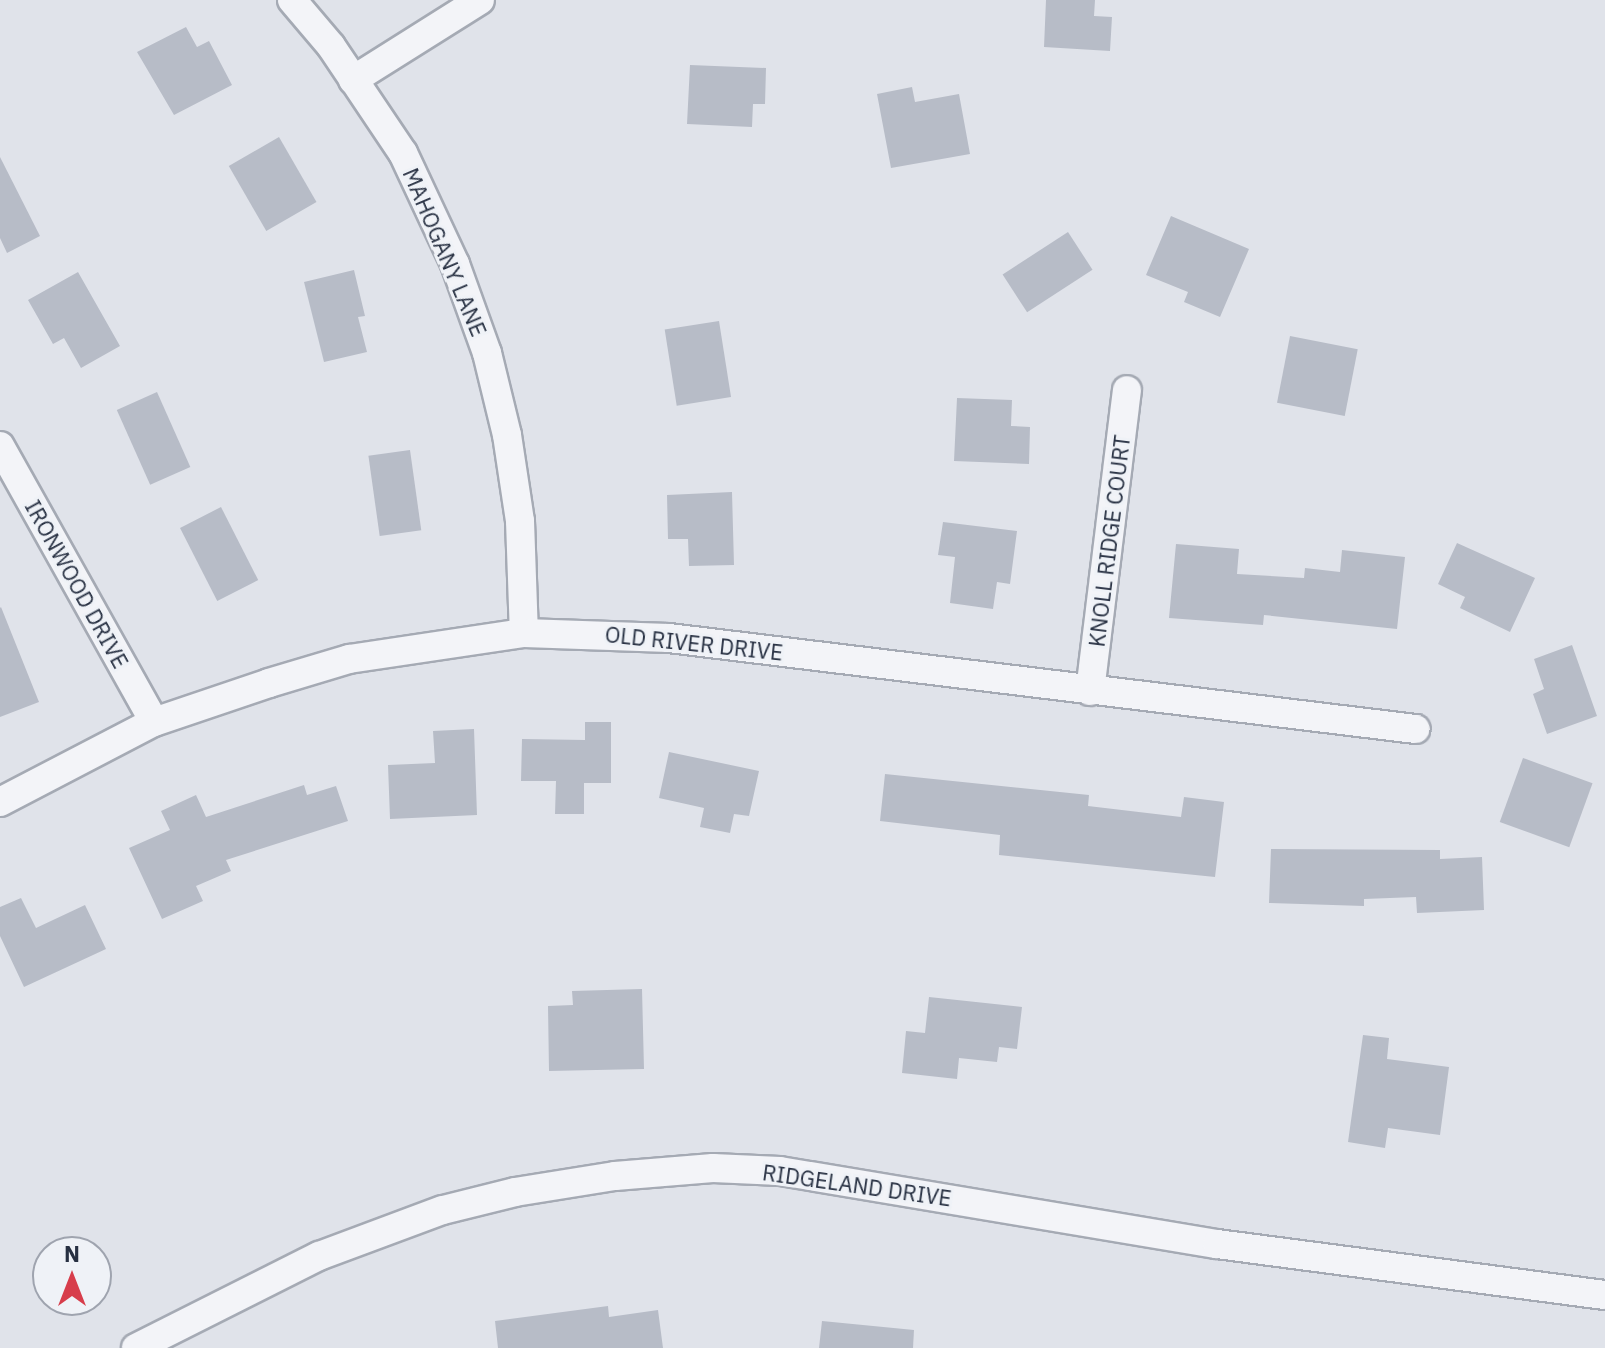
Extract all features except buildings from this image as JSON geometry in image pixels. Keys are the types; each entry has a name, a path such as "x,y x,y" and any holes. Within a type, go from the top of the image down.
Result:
{"street":[{"name":"MAHOGANY LANE","path":"292,0 403,153 455,264 487,353 520,521 524,633"},
{"path":"353,80 480,0"},
{"name":"KNOLL RIDGE COURT","path":"1090,691 1127,390"},
{"name":"IRONWOOD DRIVE","path":"0,446 154,722"},
{"name":"OLD RIVER DRIVE","path":"0,802 154,722 349,659 524,633 669,638 1415,729"},
{"name":"RIDGELAND DRIVE","path":"136,1348 319,1256 443,1210 553,1186 713,1168 780,1171 1217,1244 1605,1295"}]}
